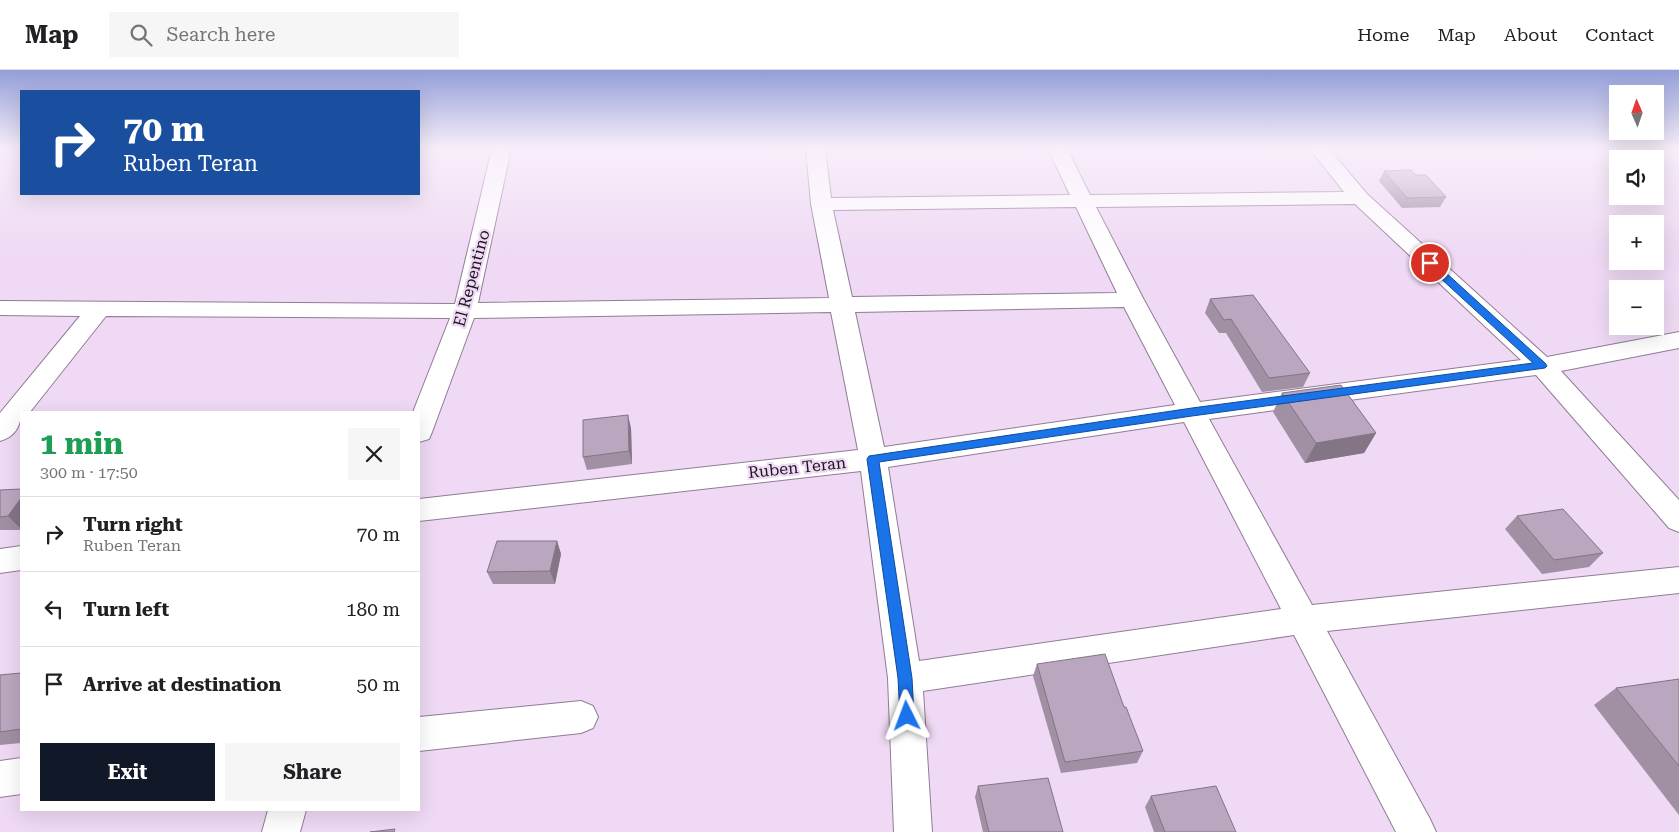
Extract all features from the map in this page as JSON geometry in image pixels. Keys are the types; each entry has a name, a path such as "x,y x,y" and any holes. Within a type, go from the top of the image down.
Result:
{"street":[{"name":"El Repentino","path":"420,429 465,311 494,185"},
{"path":"818,185 820,204 873,459 905,678 913,832"},
{"path":"1074,185 1132,300 1417,832"},
{"path":"1349,185 1360,198 1542,366 1679,520"},
{"path":"820,204 1360,198"},
{"path":"0,308 465,311 1132,300"},
{"path":"0,431 98,310"},
{"name":"Ruben Teran","path":"420,510 873,459 1192,412 1542,366 1679,340"},
{"path":"0,561 20,558"},
{"path":"905,678 1303,620 1679,580"},
{"path":"420,734 582,717"},
{"path":"0,779 20,776"},
{"path":"281,832 288,811"}],"building":[{"path":"1396,185 1435,185 1446,197 1407,198"},
{"path":"1253,295 1310,373 1269,378 1231,319 1224,320 1210,299"},
{"path":"1341,385 1376,433 1316,443 1282,393"},
{"path":"628,415 629,451 583,457 583,420"},
{"path":"20,489 20,499 8,516 0,517 0,490"},
{"path":"1563,509 1603,553 1554,560 1517,516"},
{"path":"497,541 557,541 550,571 487,572"},
{"path":"1105,654 1124,707 1126,707 1143,751 1065,762 1037,664"},
{"path":"20,673 20,729 0,732 0,675"},
{"path":"1679,679 1679,766 1616,688"},
{"path":"1048,778 1063,832 989,832 978,786"},
{"path":"1216,786 1236,832 1165,832 1151,796"},
{"path":"395,829 394,832 370,832"}],"route":[{"path":"907,716 905,678 873,459 1192,412 1542,366 1430,263"}]}
